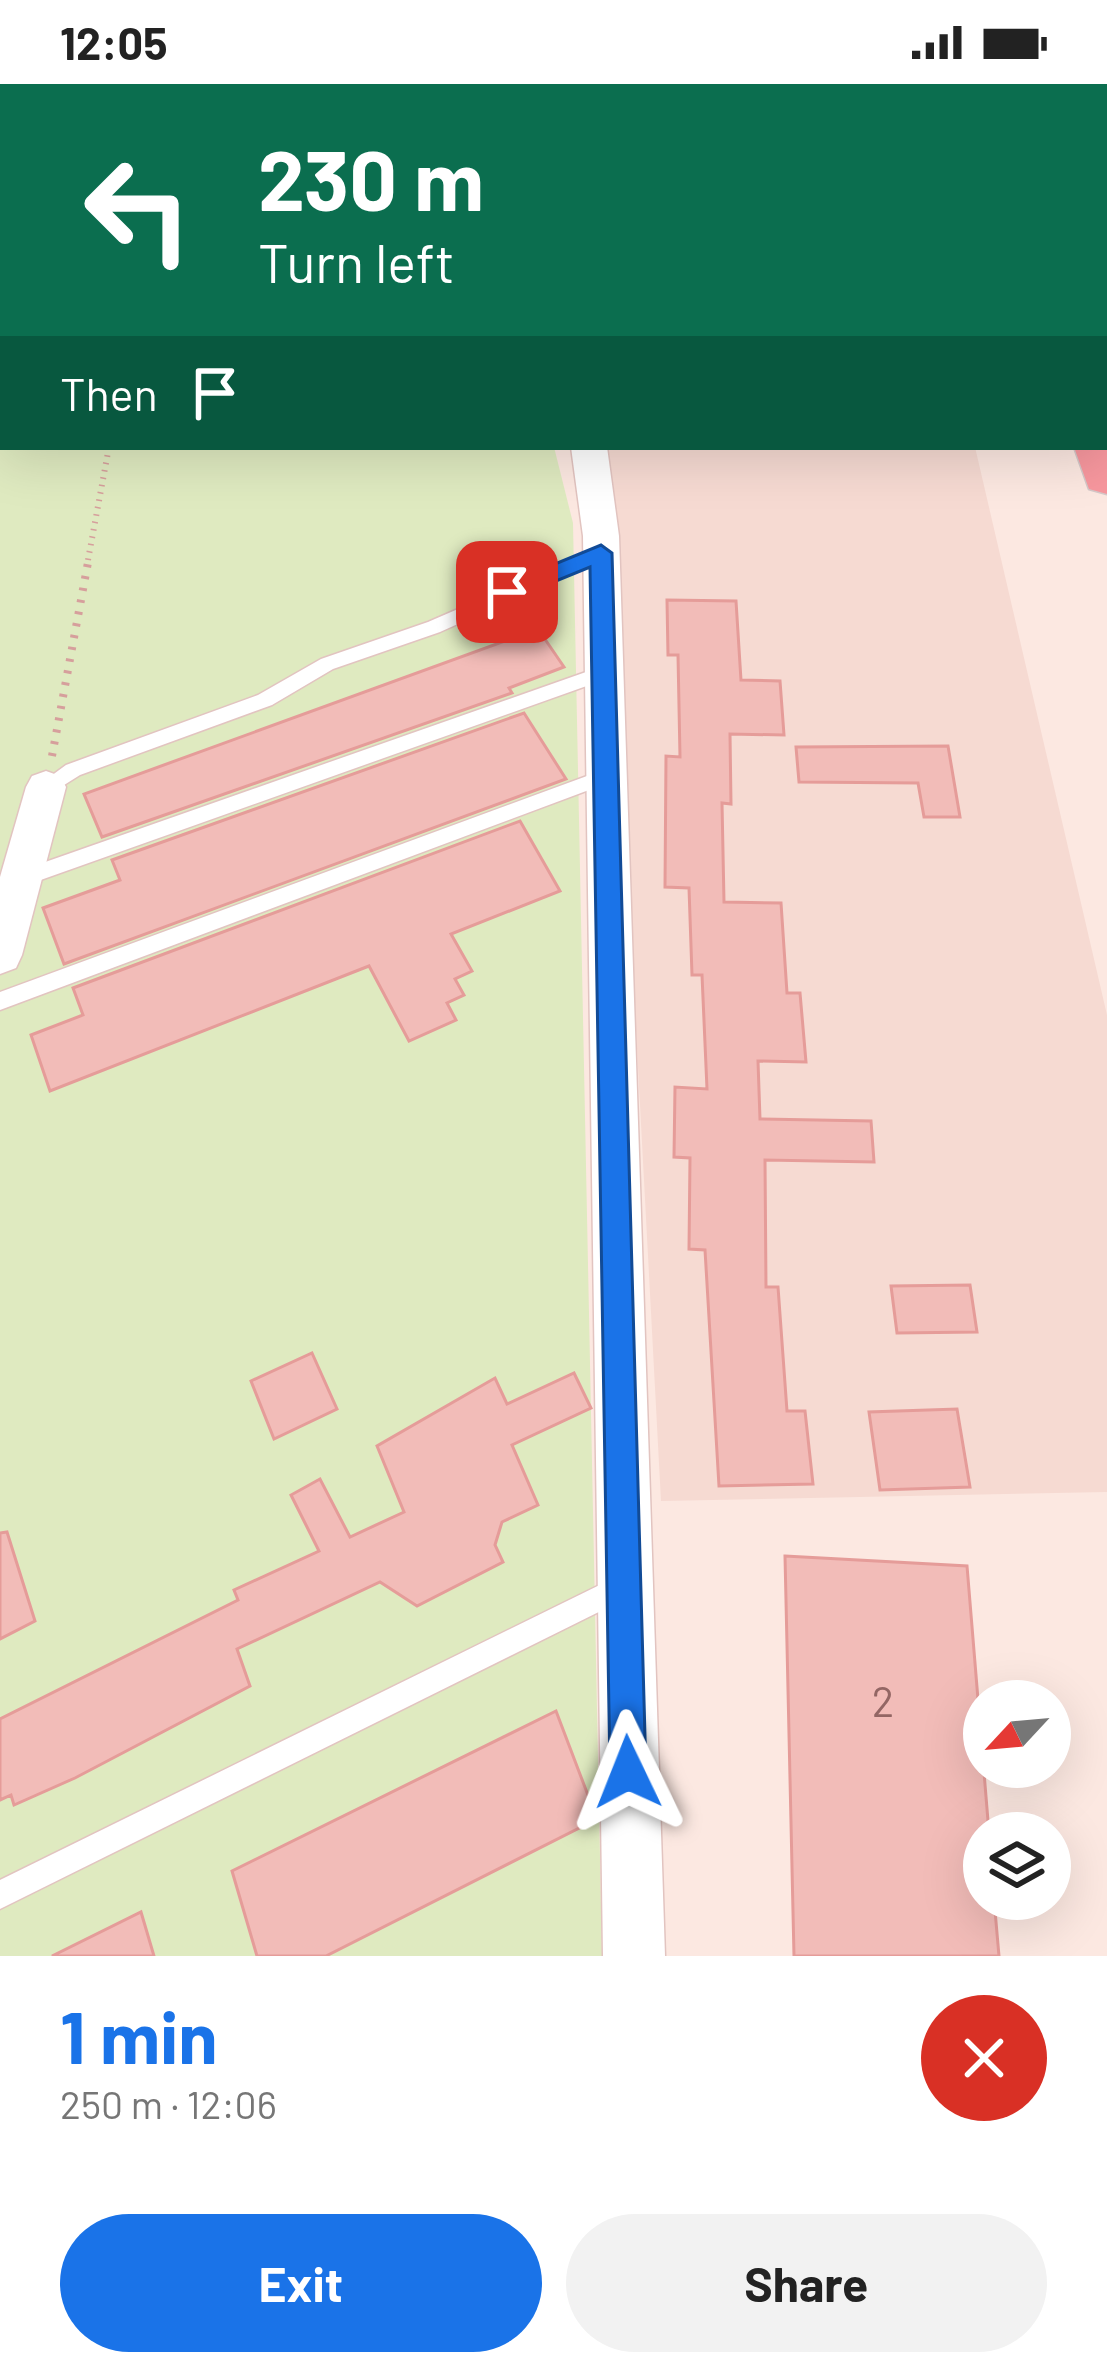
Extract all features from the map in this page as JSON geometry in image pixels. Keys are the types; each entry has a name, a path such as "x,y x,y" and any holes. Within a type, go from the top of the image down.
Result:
{"street":[{"path":"589,450 601,553 634,1956"},
{"path":"0,955 46,787"}],"lane":[{"path":"46,787 74,770 265,700 327,664 434,627 601,553"},
{"path":"21,879 603,673"},
{"path":"0,1001 606,776"},
{"path":"0,1895 622,1587"}],"path":[{"path":"46,787 108,450"}],"shaded area":[{"path":"598,450 976,450 1107,1015 1107,1492 661,1501 609,520"}],"green space":[{"path":"0,450 555,450 573,523 602,1956 0,1956"}],"building":[{"path":"667,600 736,601 741,680 780,681 784,735 730,734 731,804 722,803 724,902 781,903 787,993 800,993 806,1062 758,1061 760,1119 871,1121 874,1162 765,1160 766,1287 778,1287 787,1411 805,1411 813,1484 719,1486 705,1250 689,1249 690,1158 674,1157 675,1087 707,1089 702,975 692,975 689,888 665,887 666,756 680,757 678,655 668,655"},
{"path":"538,629 564,667 509,688 512,693 102,837 84,794"},
{"path":"524,713 566,779 64,964 43,908 120,880 112,860"},
{"path":"948,746 960,817 924,817 918,783 799,782 796,747"},
{"path":"520,821 560,891 451,934 472,971 455,979 464,995 447,1003 456,1020 409,1041 369,966 50,1091 31,1035 83,1015 73,988"},
{"path":"970,1285 977,1332 897,1333 891,1286"},
{"path":"312,1353 337,1409 274,1439 251,1381"},
{"path":"574,1373 591,1408 512,1445 538,1505 502,1522 495,1545 503,1562 417,1606 380,1582 237,1649 250,1686 75,1778 14,1805 11,1795 0,1800 0,1719 238,1600 234,1590 319,1551 291,1495 320,1479 350,1537 404,1512 377,1446 495,1378 507,1404"},
{"path":"957,1409 970,1487 880,1490 869,1412"},
{"path":"7,1532 35,1621 0,1639 0,1533"},
{"path":"785,1556 967,1566 976,1680 963,1680 963,1788 985,1788 987,1812 963,1812 963,1920 996,1920 999,1956 794,1956"},
{"path":"556,1711 597,1819 326,1956 257,1956 232,1871"},
{"path":"141,1912 154,1956 52,1956"}],"route":[{"path":"507,592 601,553 628,1772"}]}
